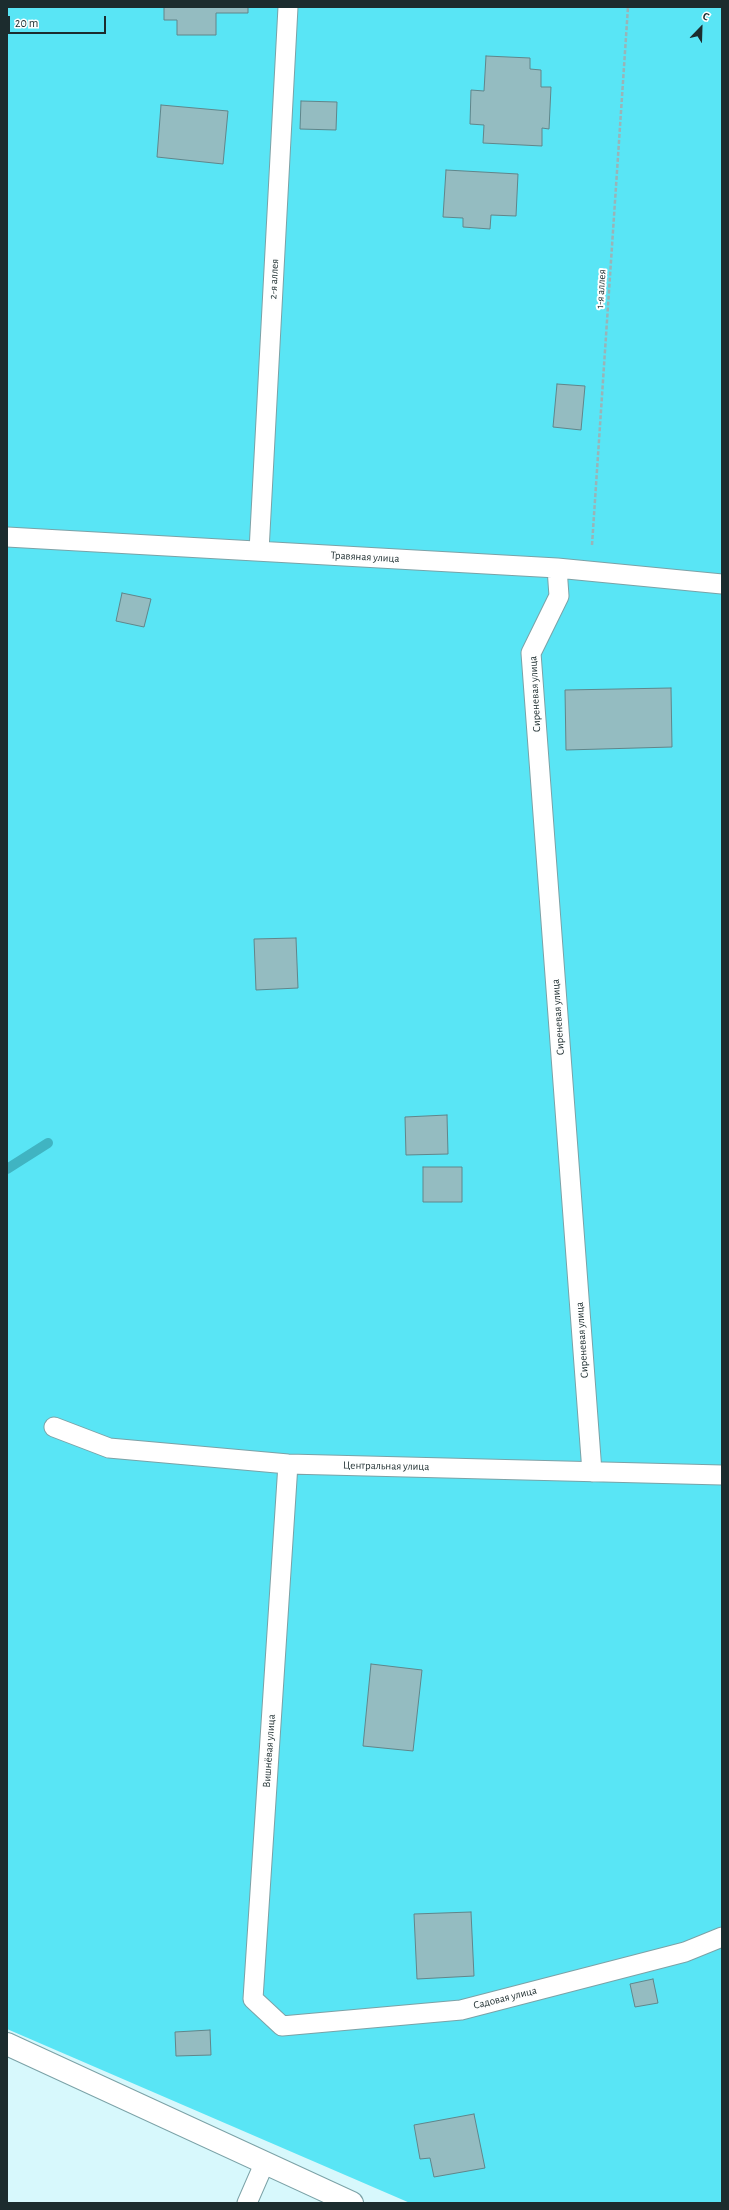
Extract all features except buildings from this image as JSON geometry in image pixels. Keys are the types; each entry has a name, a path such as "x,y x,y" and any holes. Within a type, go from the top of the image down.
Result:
{"street":[{"path":"7,2044 264,2164 352,2203"}],"lane":[{"name":"2-я аллея","path":"259,551 288,7"},
{"name":"Травяная улица","path":"7,537 557,568 722,584"},
{"name":"Сиреневая улица","path":"557,568 559,596 531,654 592,1472"},
{"name":"Центральная улица","path":"54,1426 109,1448 288,1464 722,1475"},
{"name":"Вишнёвая улица","path":"282,2026 253,1999 288,1464"},
{"name":"Садовая улица","path":"282,2026 461,2010 685,1952 722,1936"},
{"path":"247,2203 264,2164"}],"path":[{"name":"1-я аллея","path":"590,571 628,7"}],"shaded area":[{"path":"7,7 722,7 722,2203 410,2203 7,2029"}],"waterway":[{"path":"7,1169 48,1143"}]}
